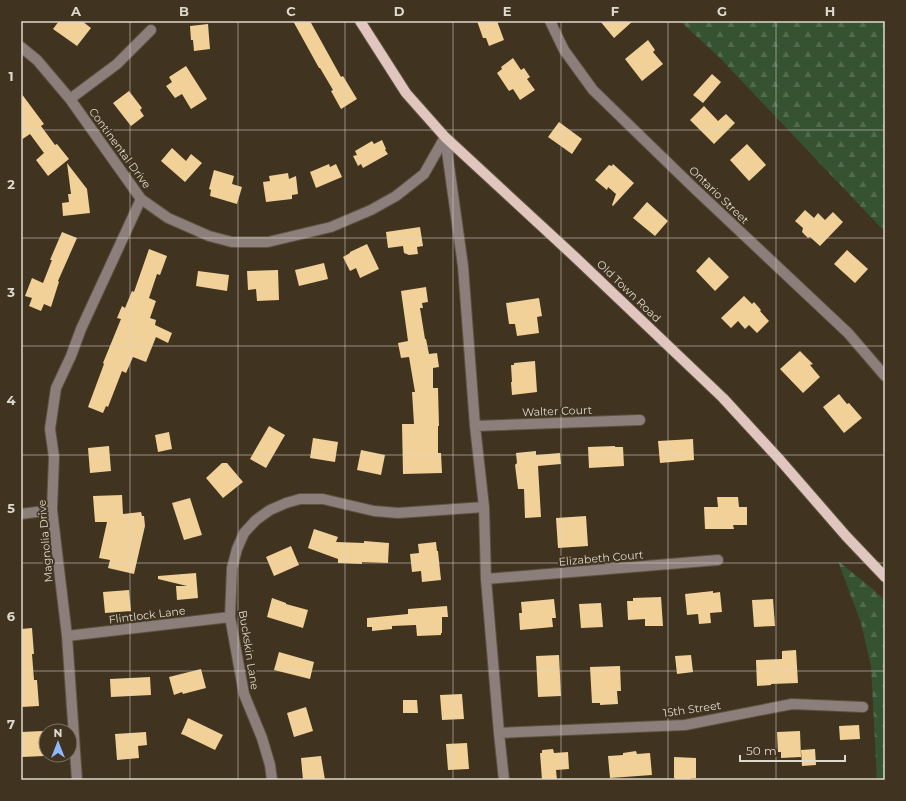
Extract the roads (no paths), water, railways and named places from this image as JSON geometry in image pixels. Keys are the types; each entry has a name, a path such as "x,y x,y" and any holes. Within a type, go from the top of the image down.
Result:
{"main road":[{"name":"Old Town Road","path":"360,21 406,93 446,137 576,258 722,398 780,460 846,536 885,577"}],"street":[{"name":"Ontario Street","path":"550,21 564,50 594,90 695,189 848,333 885,376"},
{"path":"21,47 37,60 70,99 117,64 151,30"},
{"name":"Continental Drive","path":"70,99 141,198 168,218 209,236 232,242 268,242 331,227 371,210 396,196 424,174 446,137"},
{"path":"446,137 463,266 475,426 484,507 486,579 498,733 504,780"},
{"name":"Magnolia Drive","path":"77,780 67,636 52,510 54,457 50,429 56,388 71,356 81,329 141,198"},
{"name":"Walter Court","path":"475,426 640,420"},
{"name":"Buckskin Lane","path":"272,780 270,765 262,738 244,694 230,617 232,568 237,549 244,532 256,520 270,510 300,499 323,499 374,511 398,513 484,507"},
{"path":"21,514 52,510"},
{"name":"Elizabeth Court","path":"486,579 718,560"},
{"name":"Flintlock Lane","path":"67,636 230,617"},
{"name":"15th Street","path":"498,733 685,724 792,704 863,706"}]}
